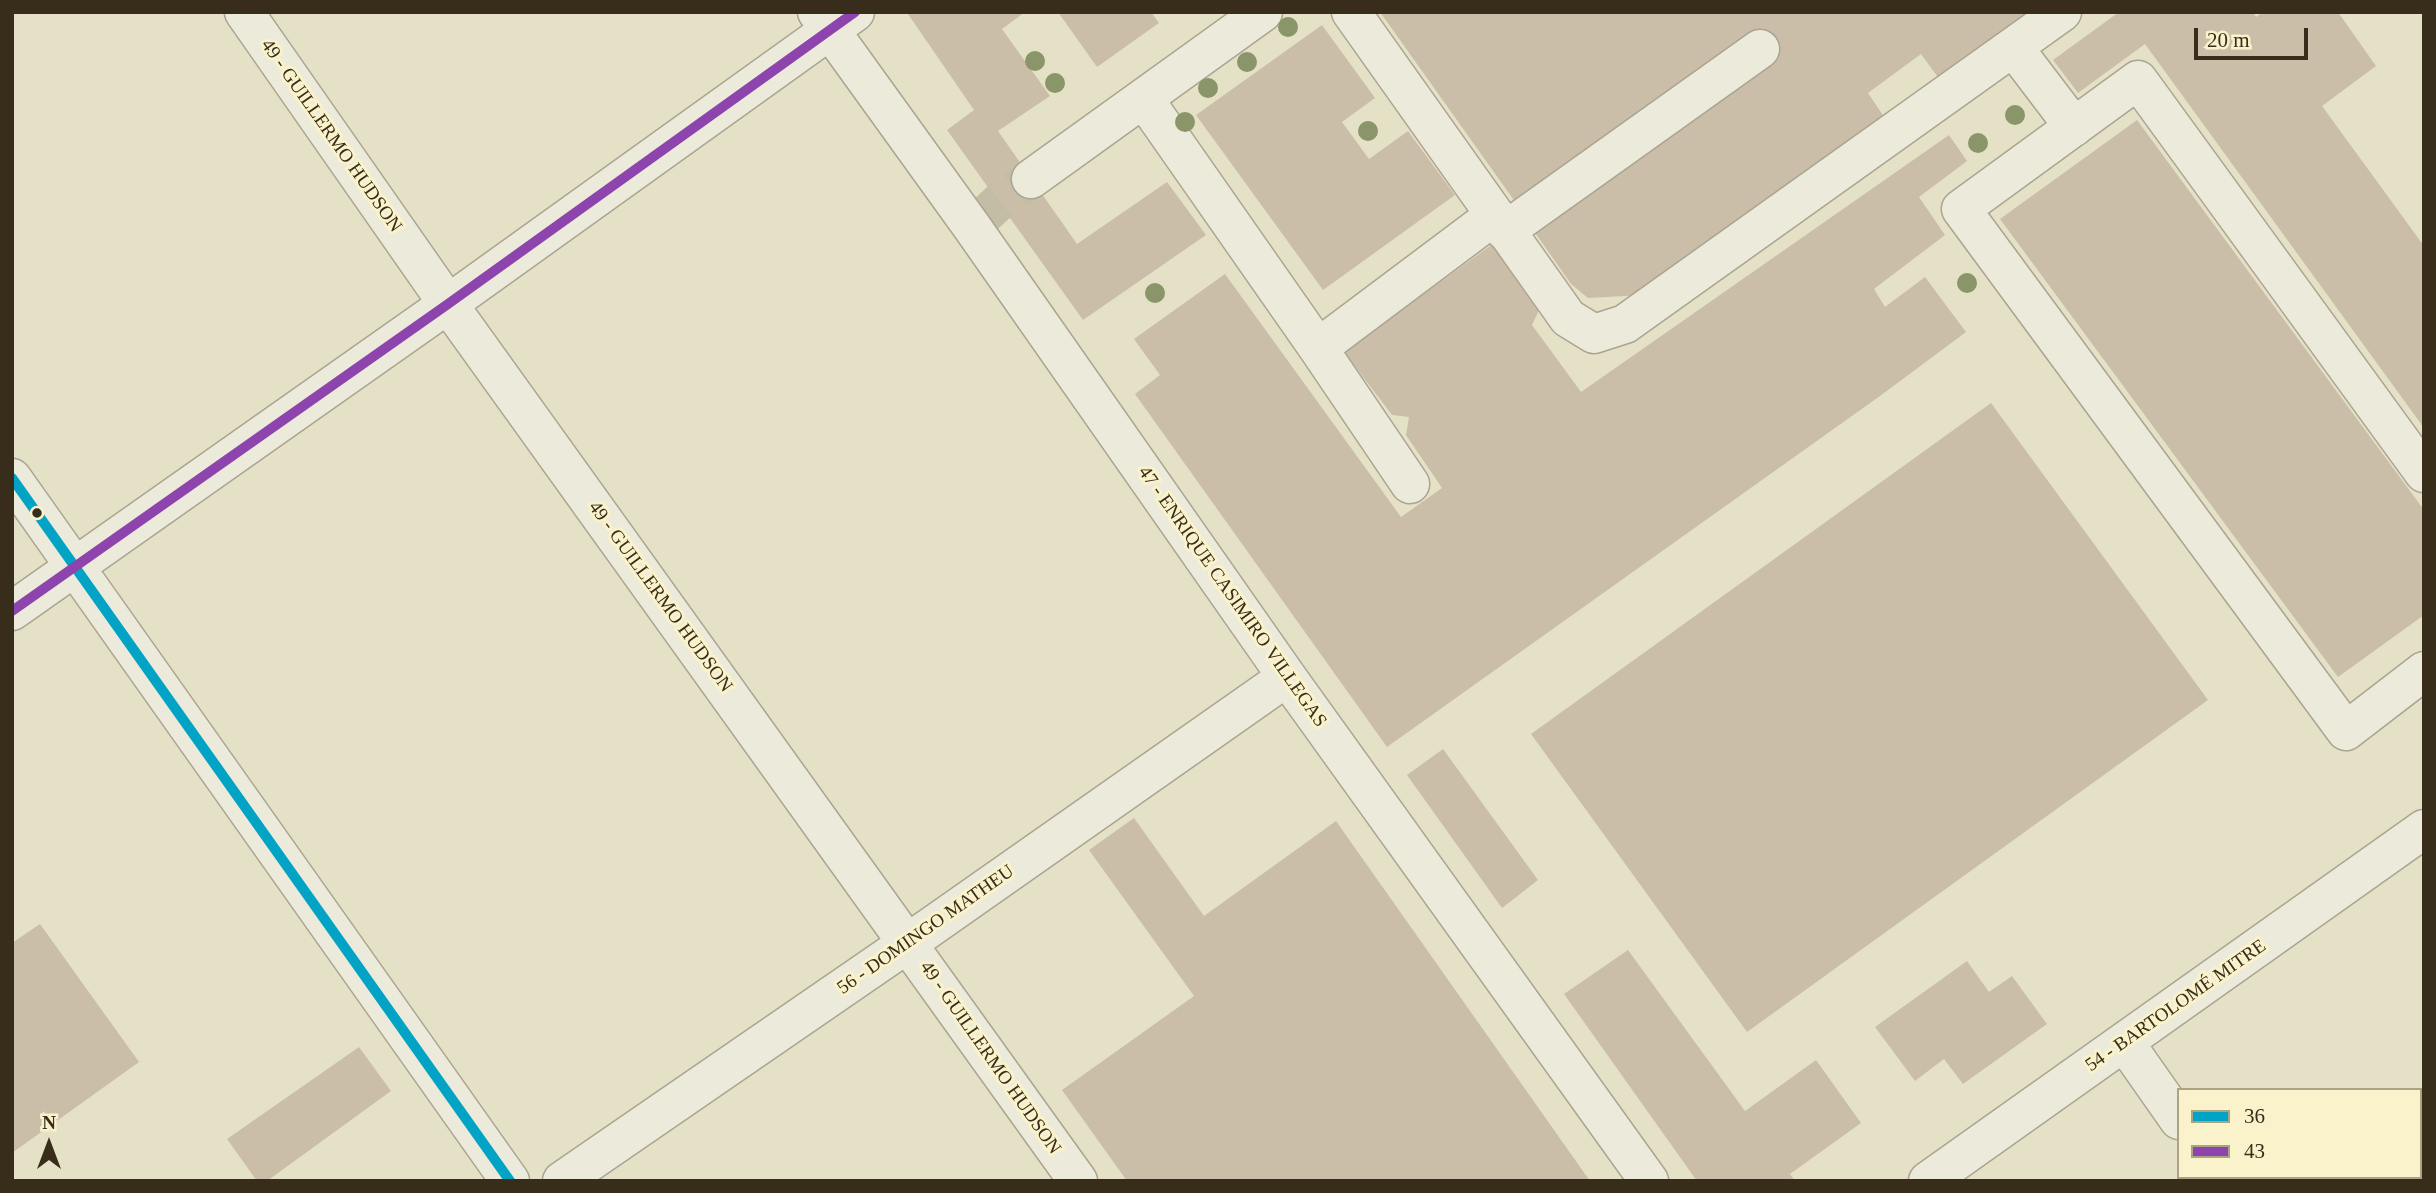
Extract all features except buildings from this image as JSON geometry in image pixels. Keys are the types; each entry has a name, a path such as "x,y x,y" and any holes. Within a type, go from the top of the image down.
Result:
{"street":[{"name":"49 - GUILLERMO HUDSON","path":"244,12 448,304 1078,1181"},
{"path":"1031,179 1263,12"},
{"path":"1351,12 1568,318 1594,334 1625,324 2062,12"},
{"path":"12,611 448,304 834,18"},
{"name":"47 - ENRIQUE CASIMIRO VILLEGAS","path":"834,18 972,227 1287,677 1649,1181"},
{"path":"2014,48 2074,127"},
{"path":"1318,348 1760,49"},
{"path":"2424,473 2138,80 1961,209 2346,731 2424,671"},
{"path":"1144,99 1410,484"},
{"path":"12,478 510,1181"},
{"name":"56 - DOMINGO MATHEU","path":"562,1181 1287,677"},
{"name":"54 - BARTOLOMÉ MITRE","path":"1928,1181 2424,830"},
{"path":"2124,1043 2177,1117"}],"tunnel":[{"path":"972,227 999,202 1031,179"}],"transit line":[{"name":"43","path":"12,611 448,304 855,12"},
{"name":"36","path":"12,478 510,1181"}]}
